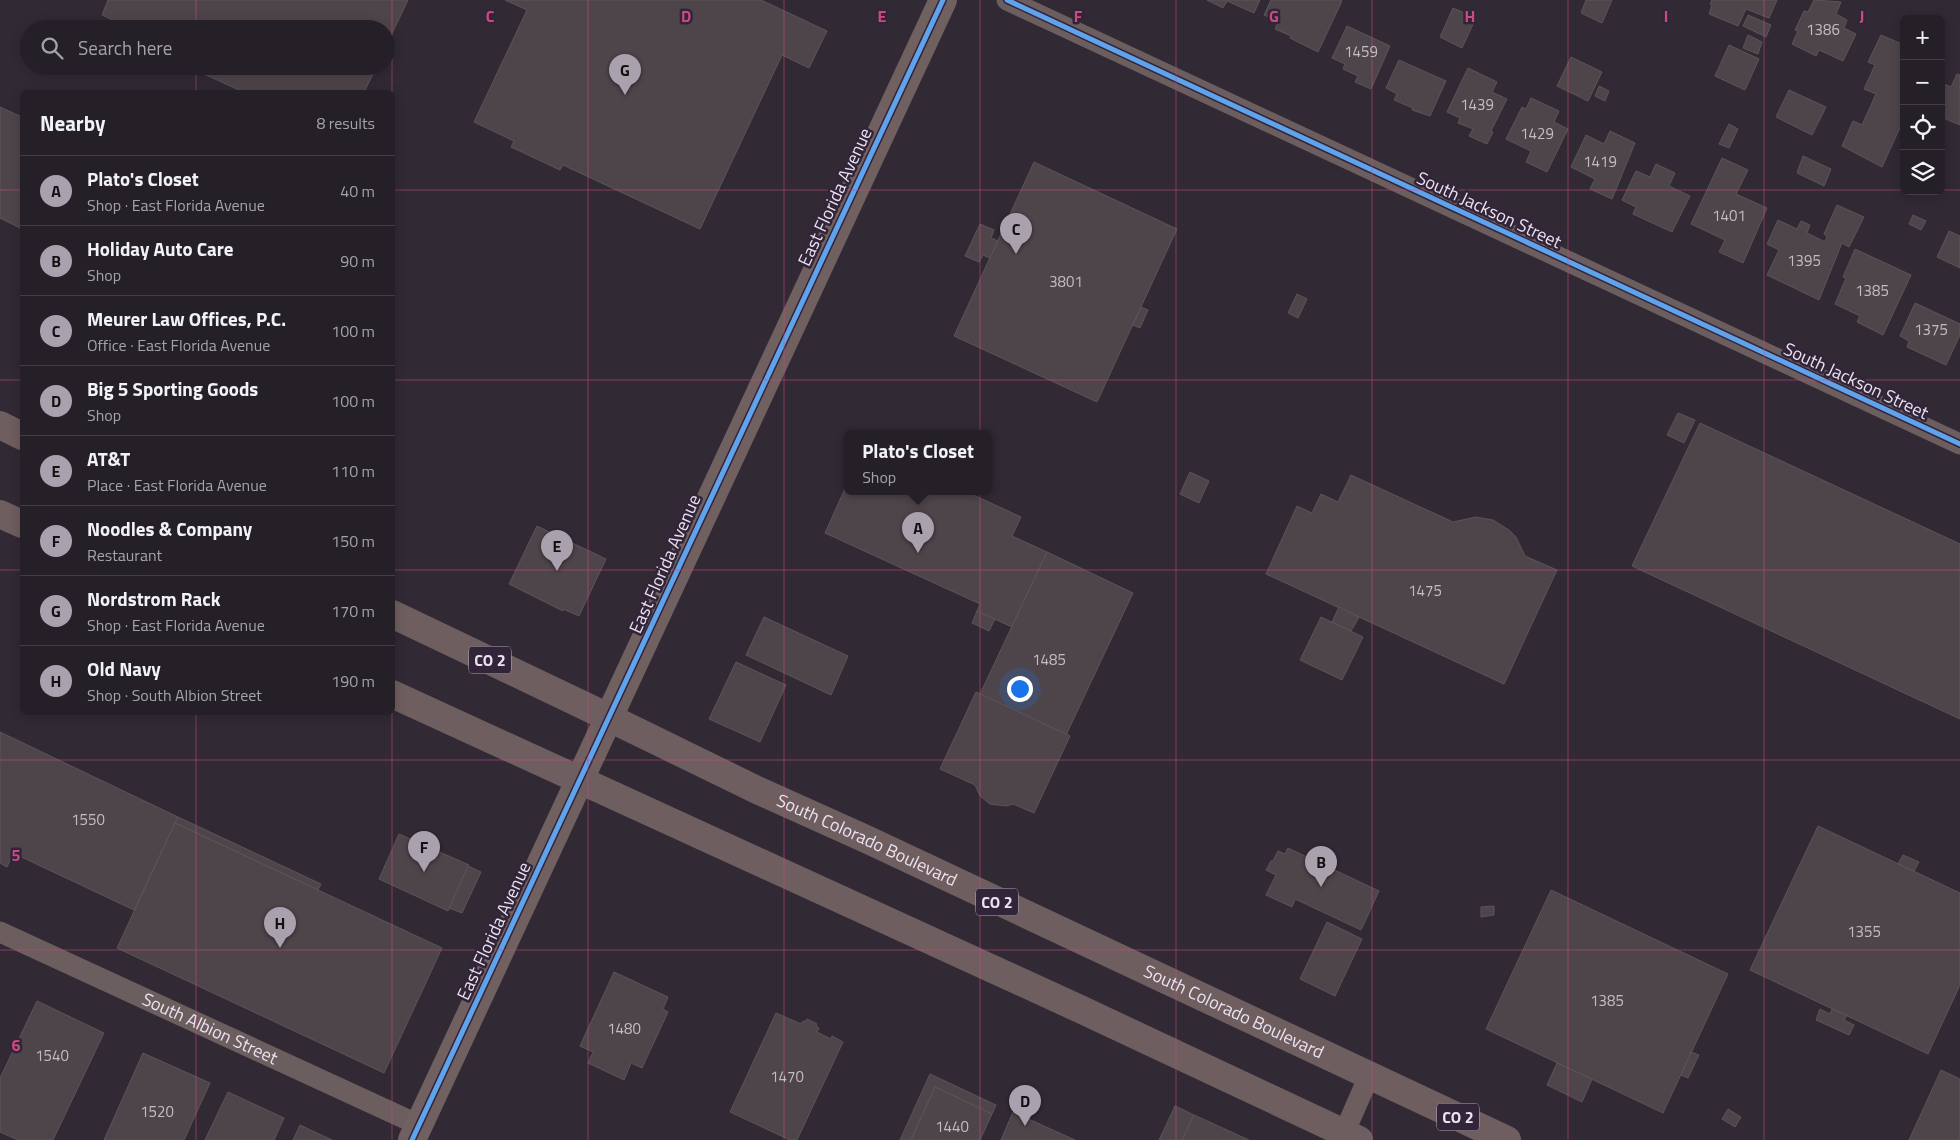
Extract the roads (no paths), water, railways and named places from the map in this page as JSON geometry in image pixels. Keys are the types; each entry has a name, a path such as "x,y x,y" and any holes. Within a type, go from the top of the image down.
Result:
{"main road":[{"path":"0,425 20,435"},
{"path":"0,514 20,523"},
{"name":"South Colorado Boulevard","path":"395,615 757,790 1507,1140"},
{"path":"395,695 1080,1009 1348,1138"}],"street":[{"name":"East Florida Avenue","path":"416,1132 943,0"},
{"name":"South Jackson Street","path":"1006,0 1960,444"},
{"name":"South Albion Street","path":"0,932 416,1132"},
{"path":"1348,1138 1369,1076"}],"place":[{"name":"Nordstrom Rack","path":"625,95"},
{"name":"Meurer Law Offices, P.C.","path":"1016,254"},
{"name":"Plato's Closet","path":"918,553"},
{"name":"AT&T","path":"557,571"},
{"name":"Noodles & Company","path":"424,872"},
{"name":"Holiday Auto Care","path":"1321,887"},
{"name":"Old Navy","path":"280,948"},
{"name":"Big 5 Sporting Goods","path":"1025,1126"}]}
